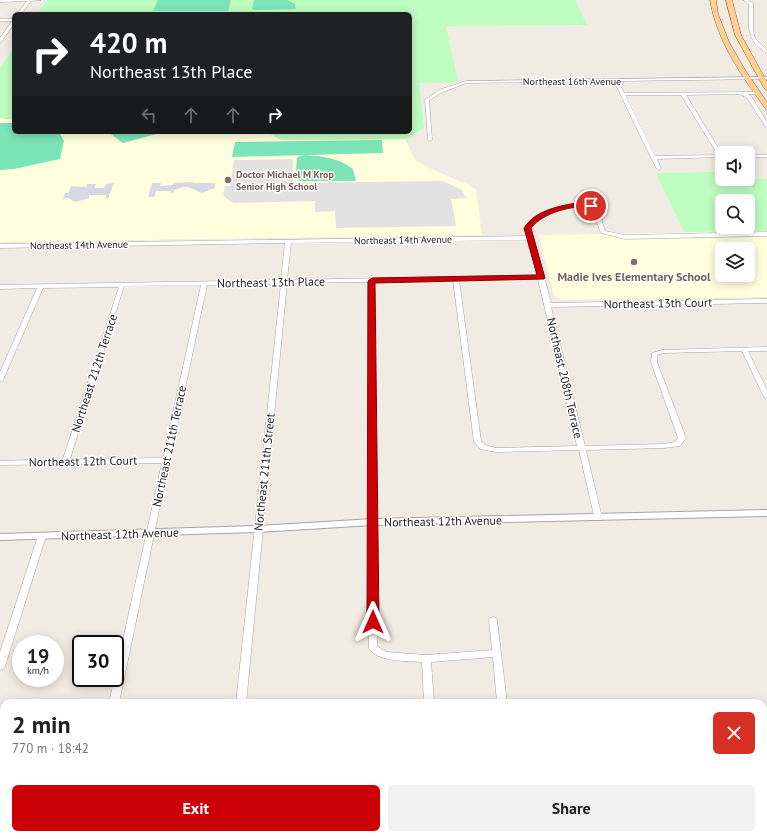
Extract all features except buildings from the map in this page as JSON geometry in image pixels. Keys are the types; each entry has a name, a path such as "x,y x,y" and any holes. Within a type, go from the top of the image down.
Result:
{"main road":[{"path":"713,0 715,14 720,29 730,50 767,107"},
{"path":"729,1 738,35 764,78 767,88"}],"street":[{"path":"21,12 30,0"},
{"path":"0,1 39,0"},
{"path":"745,0 751,3 751,31 754,38 767,52"},
{"path":"0,20 12,21"},
{"path":"0,41 12,24"},
{"path":"0,32 6,32"},
{"path":"761,46 767,46"},
{"name":"Northeast 16th Avenue","path":"430,140 427,100 431,96 450,87 477,81 616,81 764,78"},
{"path":"616,81 659,168"},
{"path":"741,93 749,97 767,126"},
{"path":"622,94 758,93"},
{"path":"683,94 715,146"},
{"path":"653,158 715,156"},
{"path":"755,156 767,156"},
{"path":"531,238 528,228 530,224 542,216 562,207 584,204 591,206 594,210 603,232 619,236 767,234"},
{"name":"Northeast 14th Avenue","path":"0,246 531,238"},
{"name":"Northeast 208th Terrace","path":"531,238 598,518"},
{"name":"Northeast 211th Street","path":"240,699 288,241"},
{"name":"Northeast 13th Place","path":"0,287 541,278"},
{"path":"456,279 478,442 483,447 496,450 664,446 677,444 682,438 654,362 654,354 664,351 767,349"},
{"path":"372,281 373,648 384,655 426,659 496,653"},
{"name":"Northeast 211th Terrace","path":"115,699 204,283"},
{"name":"Northeast 212th Terrace","path":"66,461 122,285"},
{"path":"0,380 40,287"},
{"name":"Northeast 13th Court","path":"548,305 767,302"},
{"path":"744,350 767,397"},
{"name":"Northeast 12th Court","path":"0,462 167,460"},
{"name":"Northeast 12th Avenue","path":"0,537 258,529 373,522 767,514"},
{"path":"0,666 42,536"},
{"path":"493,620 502,699"},
{"path":"426,659 429,699"},
{"path":"508,839 517,839"}],"shaded area":[{"name":"Doctor Michael M Krop Senior High School","path":"0,118 12,120 12,134 271,134 282,140 405,139 415,160 431,169 469,185 476,190 482,235 0,242"},
{"path":"293,159 293,183 443,181 462,190 466,198 451,199 456,226 336,228 335,211 315,212 315,201 234,203 223,196 225,186 230,186 234,160"},
{"path":"114,183 108,198 106,198 106,195 89,195 89,198 75,202 68,198 63,199 65,193 68,193 71,187 68,186 86,187 87,184 96,184 95,188 104,188 106,184"},
{"path":"152,183 161,183 160,186 173,185 174,183 215,183 215,188 202,193 188,187 183,187 174,190 173,193 171,193 171,191 156,191 154,197 148,197"},
{"name":"Madie Ives Elementary School","path":"755,231 767,231 767,297 562,300 554,296 539,235 715,232 715,234 755,234"}],"green space":[{"path":"47,0 575,0 587,25 446,26 458,82 419,83 424,128 405,139 281,140 270,134 412,134 412,12 38,12"},
{"path":"158,0 231,0 228,11 153,11"},
{"path":"254,0 287,0 295,4 296,9 255,10 252,9"},
{"path":"12,51 12,120 0,118 0,68"},
{"path":"0,123 12,123 12,134 60,134 64,141 60,159 14,169 0,170"},
{"path":"111,134 157,134 123,143"},
{"path":"382,140 383,153 232,157 235,142"},
{"path":"305,155 324,157 348,165 353,169 356,181 298,180 298,171 296,171 297,157"},
{"path":"715,172 715,186 755,186 755,178 756,179 767,179 767,231 755,231 755,194 715,194 715,232 684,232 656,173"}],"place":[{"name":"Doctor Michael M Krop Senior High School","path":"228,180"},
{"name":"Madie Ives Elementary School","path":"634,262"}],"route":[{"path":"373,622 372,281 541,278 529,234 528,228 530,224 542,216 562,207 574,204 591,206"}]}
